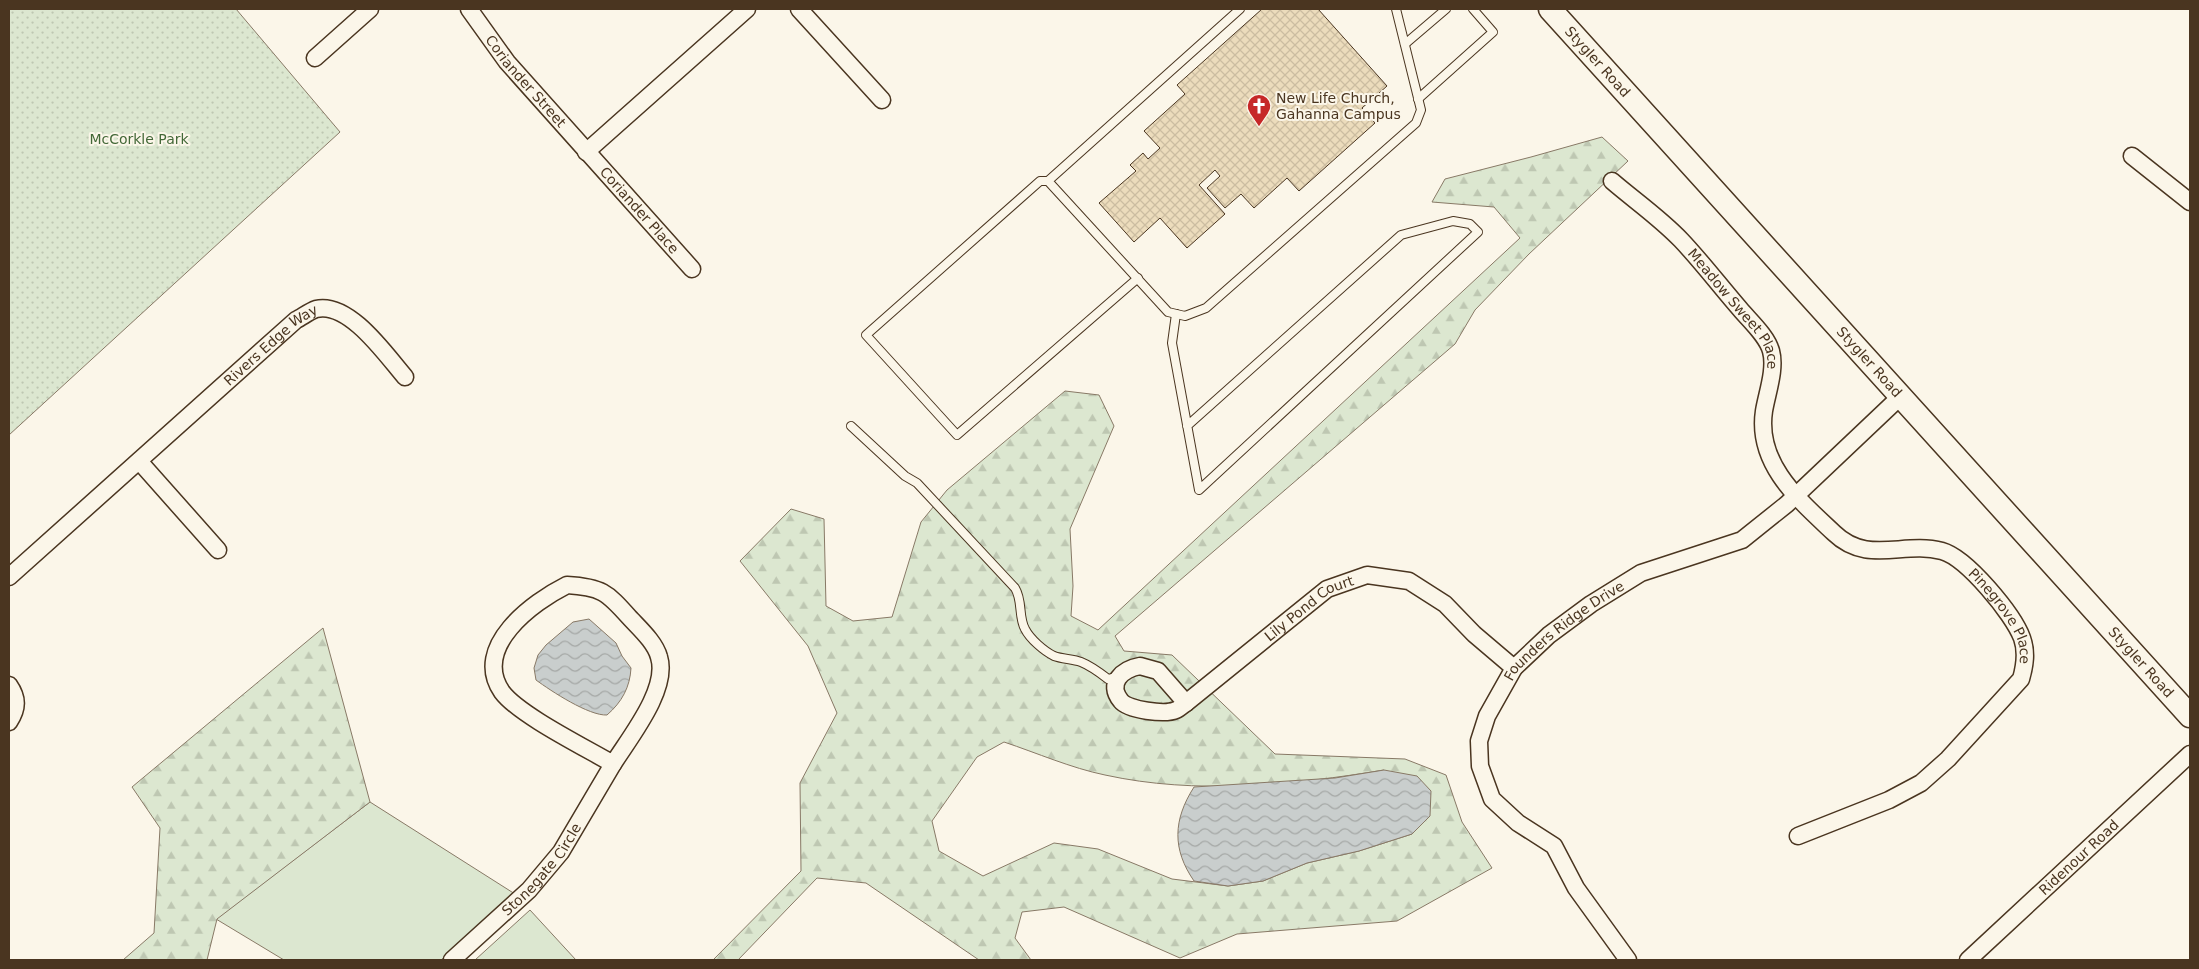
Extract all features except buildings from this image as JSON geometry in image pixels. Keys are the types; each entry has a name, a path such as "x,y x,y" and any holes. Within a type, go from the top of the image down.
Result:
{"main road":[{"name":"Stygler Road","path":"1550,9 2190,716"}],"street":[{"path":"316,58 370,9"},
{"name":"Coriander Street","path":"469,9 506,62 586,152"},
{"path":"586,152 748,9"},
{"path":"800,9 882,100"},
{"name":"Coriander Place","path":"586,152 692,269"},
{"path":"2132,156 2190,202"},
{"name":"Meadow Sweet Place","path":"1612,181 1680,239 1760,333 1771,350 1772,366 1762,424 1764,446 1789,491 1795,496"},
{"name":"Rivers Edge Way","path":"9,577 296,320 317,309 338,310 356,322 405,377"},
{"name":"Founders Ridge Drive","path":"1628,960 1576,888 1554,846 1518,823 1492,799 1480,766 1479,740 1487,716 1514,668 1549,635 1591,604 1640,573 1742,540 1795,496 1901,396"},
{"path":"139,461 218,550"},
{"name":"Pinegrove Place","path":"1795,496 1842,541 1859,549 1872,551 1929,549 1944,552 1960,560 1996,597 2022,638 2026,662 2020,679 1948,759 1921,783 1889,800 1798,836"},
{"name":"Lily Pond Court","path":"1118,676 1116,688 1120,700 1130,708 1164,712 1176,710 1326,589 1367,576 1409,581 1445,604 1474,634 1514,668"},
{"name":"Stonegate Circle","path":"452,960 536,883 561,852 654,697 662,677 659,656 648,638 614,601 593,587 567,585 544,597 510,628 497,647 494,669 502,691 517,707 613,764"},
{"path":"1118,676 1128,668 1140,666 1158,671 1186,703"},
{"path":"9,685 16,698 16,711 9,722"},
{"name":"Ridenour Road","path":"1968,960 2190,754"}],"lane":[{"path":"1048,181 1240,9"},
{"path":"1138,278 957,435 866,335 1040,180 1048,181 1138,278 1168,312 1184,316 1206,308 1416,122 1421,110 1396,9"},
{"path":"1405,44 1446,9"},
{"path":"1418,99 1493,32 1473,9"},
{"path":"1176,314 1172,343 1187,426 1199,490 1478,232 1470,224 1453,221 1401,235 1187,426"},
{"path":"851,426 905,476 917,483 1015,588 1020,596 1021,616 1026,630 1042,648 1054,656 1079,661 1092,667 1108,679 1118,676"}],"green space":[{"name":"McCorkle Park","path":"9,9 236,9 340,132 9,435"},
{"path":"1602,137 1628,161 1529,254 1475,310 1455,344 1115,636 1124,651 1172,655 1275,754 1405,759 1446,775 1462,822 1492,868 1397,921 1237,934 1180,958 1064,907 1022,912 1015,938 1031,960 979,960 866,883 817,878 738,960 713,960 801,871 800,783 837,713 808,646 740,561 791,509 824,519 826,606 853,621 892,617 921,522 947,490 1065,391 1099,395 1114,426 1070,529 1073,586 1071,616 1098,630 1520,238 1494,207 1432,202 1445,179","holes":["1004,742 1092,772 1139,781 1174,785 1244,786 1315,780 1384,770 1412,834 1359,851 1307,863 1263,881 1228,886 1172,879 1098,849 1054,843 983,876 939,851 932,821 977,757"]},
{"path":"323,628 370,802 217,919 207,960 123,960 154,933 160,828 132,787"},
{"path":"370,802 515,894 441,960 284,960 216,919"},
{"path":"530,910 576,960 475,960"}],"water":[{"path":"589,619 616,643 622,656 631,668 629,682 624,694 607,715 581,707 536,680 534,668 538,655 546,645 573,622"},
{"path":"1384,770 1417,776 1431,791 1430,816 1412,834 1359,851 1307,863 1263,881 1228,886 1194,881 1187,869 1179,846 1178,834 1182,811 1194,787 1335,778"}],"place":[{"name":"New Life Church, Gahanna Campus","path":"1259,127"}]}
